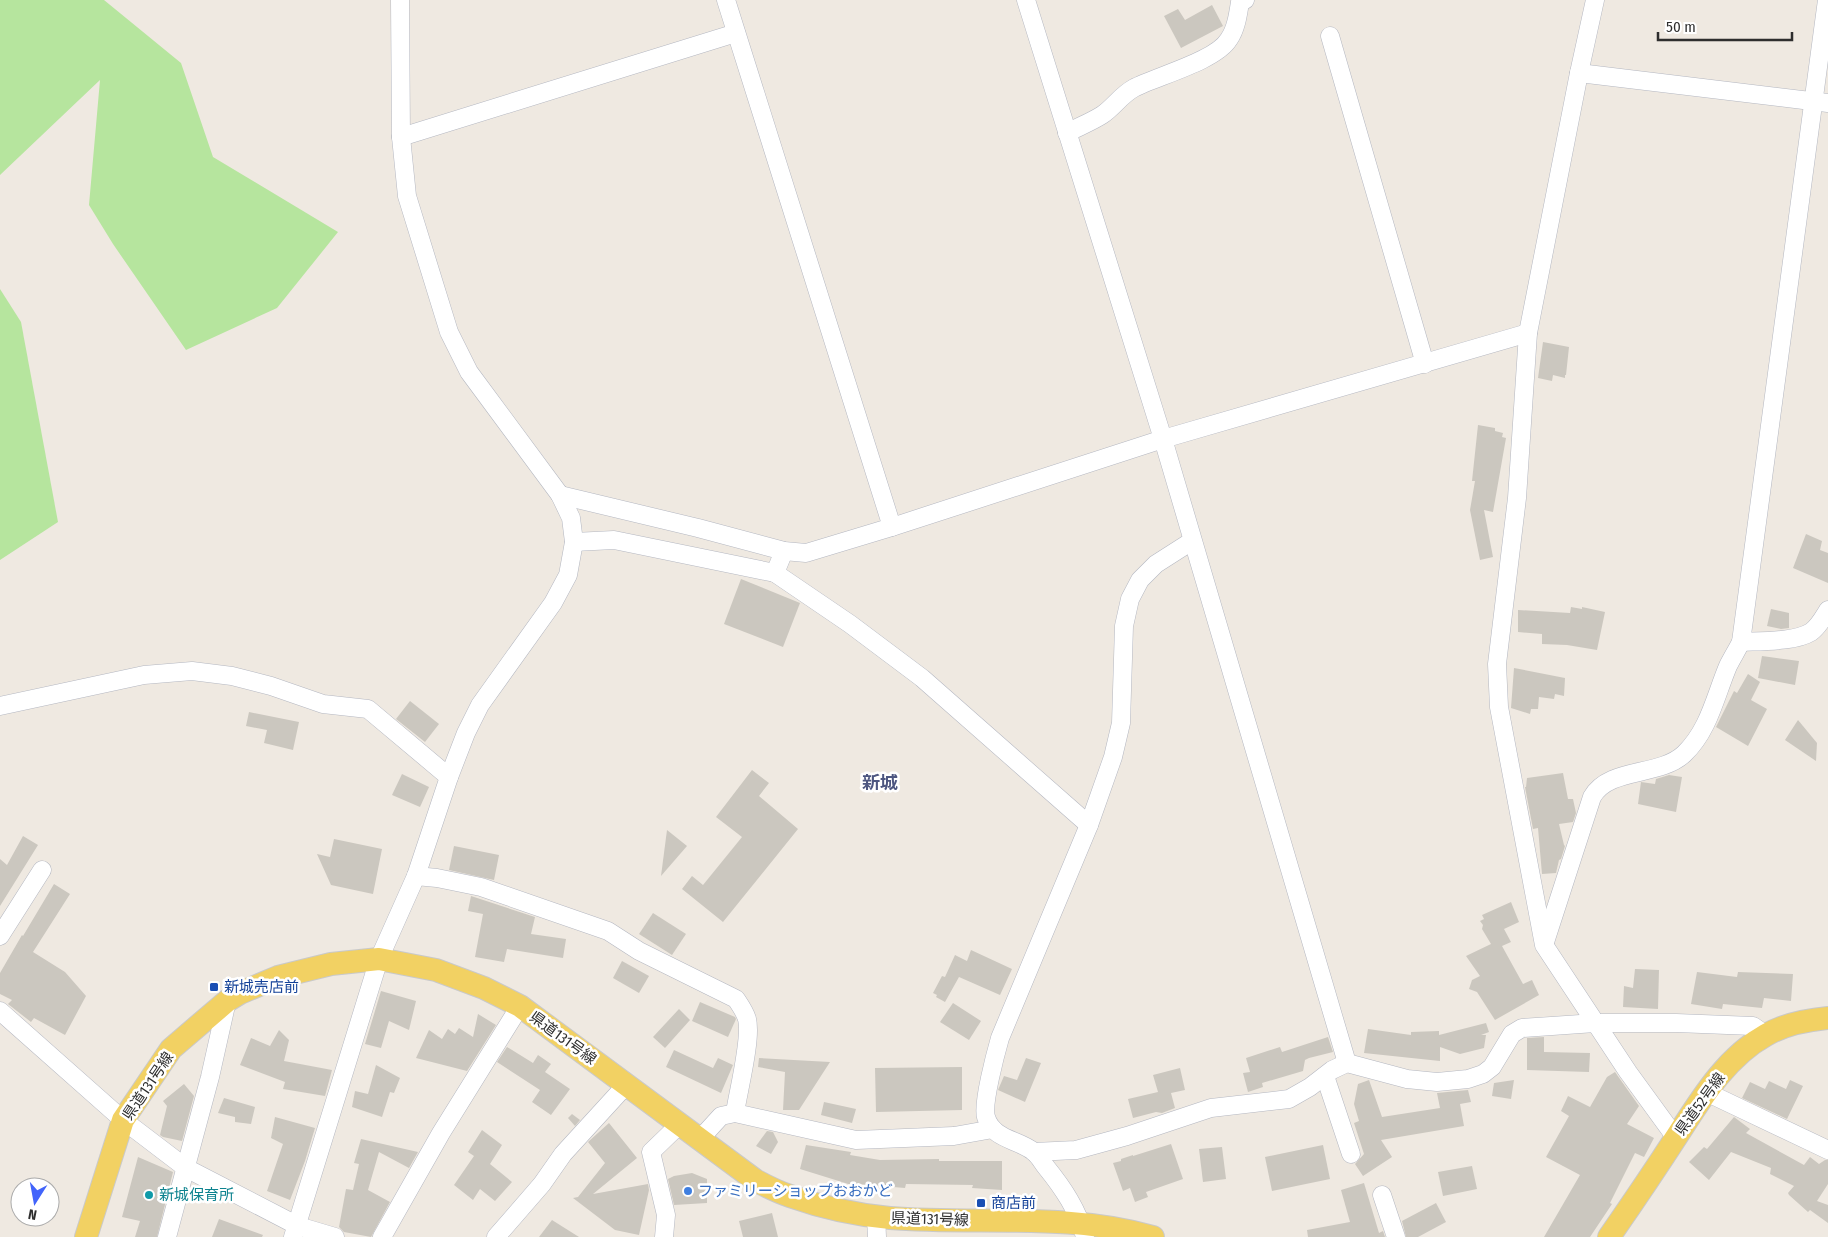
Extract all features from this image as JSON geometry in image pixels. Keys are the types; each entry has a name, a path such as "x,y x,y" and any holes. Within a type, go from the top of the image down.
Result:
{"main road":[{"name":"県道131号線","path":"86,1237 123,1120 171,1049 227,1001 240,993 278,977 331,964 379,959 436,970 484,988 520,1006 755,1180 789,1196 843,1210 877,1226 889,1218 1138,1232 1153,1237"},
{"name":"県道52号線","path":"1609,1237 1706,1092 1730,1064 1751,1045 1787,1025 1828,1018"}],"street":[{"path":"295,1231 379,959 416,876 449,777 466,733 480,705 553,603 568,574 574,542 571,518 560,495 469,372 449,332 410,209 401,137 400,0"},
{"path":"726,0 892,528"},
{"path":"1026,0 1163,439 1348,1063"},
{"path":"1067,133 1103,115 1124,94 1136,87 1186,67 1221,49 1229,40 1234,28 1240,2 1245,0"},
{"path":"1595,0 1528,333 1517,498 1497,664 1499,707 1544,945 1595,1023 1676,1138"},
{"path":"1544,945 1596,788 1613,779 1667,764 1682,756 1705,727 1729,665 1741,642 1821,102 1827,0"},
{"path":"401,137 736,33"},
{"path":"1330,36 1424,364"},
{"path":"1579,73 1821,102"},
{"path":"560,495 784,551 806,553 892,528 1163,439 1528,333"},
{"path":"574,542 614,540 775,573 850,624 922,678 1088,825"},
{"path":"1083,1230 1064,1189 1034,1152 996,1133 985,1116 993,1062 1000,1038 1088,825 1113,757 1121,723 1124,626 1130,599 1140,580 1156,564 1192,541"},
{"path":"775,573 784,551"},
{"path":"1741,642 1795,638 1809,633 1818,625 1828,610"},
{"path":"0,706 144,674 192,670 232,676 272,686 323,704 368,709 449,777"},
{"path":"0,936 42,870"},
{"path":"416,876 437,878 481,887 608,931 639,951 736,999 748,1020 748,1034 735,1113"},
{"path":"167,1237 210,1077 227,1001"},
{"path":"382,1237 441,1133 520,1006"},
{"path":"0,1011 123,1120 186,1168 295,1231 335,1237"},
{"path":"1034,1152 1076,1150 1127,1136 1211,1108 1289,1099 1310,1088 1332,1070 1348,1063 1407,1078 1437,1082 1468,1079 1483,1074 1492,1067 1512,1034 1522,1028 1595,1023 1676,1023 1754,1026 1766,1035"},
{"path":"1325,1076 1352,1154"},
{"path":"496,1237 542,1184 563,1154 627,1084"},
{"path":"1706,1092 1828,1150"},
{"path":"700,1139 721,1116 735,1113 856,1140 954,1136 993,1129"},
{"path":"664,1237 666,1215 651,1152 680,1124"},
{"path":"1382,1195 1396,1237"}],"green space":[{"path":"0,0 104,0 181,63 213,157 338,232 277,308 186,350 113,244 89,205 100,80 0,175"},
{"path":"0,289 21,322 58,522 0,560"}],"building":[{"path":"1212,5 1223,26 1181,48 1164,16 1178,9 1185,20"},
{"path":"1543,342 1569,347 1565,378 1553,375 1552,381 1538,378"},
{"path":"1478,425 1495,428 1495,431 1503,433 1502,437 1506,438 1493,512 1484,510 1493,557 1480,560 1470,510 1475,481 1472,481"},
{"path":"1806,534 1822,541 1820,550 1828,553 1828,583 1793,568"},
{"path":"741,579 800,603 783,647 724,624"},
{"path":"1571,607 1582,609 1582,607 1605,612 1597,650 1567,645 1542,644 1542,634 1518,632 1518,610 1570,613"},
{"path":"1771,609 1789,613 1789,628 1781,629 1767,626"},
{"path":"1762,656 1799,661 1795,685 1758,678"},
{"path":"1514,668 1565,678 1564,696 1555,694 1554,699 1539,697 1538,709 1531,709 1530,714 1511,708"},
{"path":"1748,674 1760,682 1751,700 1767,709 1748,746 1716,727 1734,691 1737,693"},
{"path":"410,701 439,724 425,742 396,719"},
{"path":"249,712 299,722 293,750 264,743 267,730 246,726"},
{"path":"1798,720 1817,743 1816,761 1785,740"},
{"path":"752,770 769,783 759,796 798,829 723,922 682,889 692,876 703,885 742,837 716,817"},
{"path":"1563,773 1568,799 1573,799 1576,813 1573,822 1559,824 1565,846 1556,873 1542,874 1538,828 1533,829 1525,787 1527,778"},
{"path":"402,774 429,787 420,807 392,795"},
{"path":"1669,775 1682,777 1676,812 1638,804 1641,782 1655,784 1656,779"},
{"path":"667,830 687,846 661,876"},
{"path":"23,836 38,845 0,906 0,859 7,865"},
{"path":"334,839 382,849 373,894 331,885 317,854 330,857"},
{"path":"454,846 499,855 494,880 449,870"},
{"path":"54,884 70,894 33,952 65,972 86,996 65,1035 34,1018 31,1022 8,1004 12,1000 0,994 0,973"},
{"path":"471,896 535,917 531,934 566,939 563,958 507,949 504,962 475,957 483,914 468,911"},
{"path":"1511,902 1519,922 1504,929 1511,942 1502,946 1523,984 1532,980 1539,995 1495,1020 1477,992 1469,989 1472,980 1480,976 1466,956 1491,944 1482,929 1483,925 1480,921 1484,919 1482,915"},
{"path":"653,913 686,934 672,955 639,934"},
{"path":"971,950 1012,969 1000,995 959,977 945,1002 936,997 937,995 933,993 942,976 945,977 955,955 967,961"},
{"path":"622,961 649,976 639,993 613,978"},
{"path":"1635,969 1659,970 1658,1009 1623,1007 1624,986 1633,988"},
{"path":"1697,972 1737,977 1738,972 1793,974 1791,1001 1764,998 1762,1008 1723,1004 1722,1009 1691,1004"},
{"path":"381,991 416,1001 409,1030 389,1021 381,1048 365,1044"},
{"path":"700,1002 735,1017 736,1019 728,1037 692,1021"},
{"path":"953,1003 981,1021 969,1040 940,1022"},
{"path":"679,1009 690,1020 665,1048 653,1037"},
{"path":"478,1014 496,1025 467,1071 416,1058 429,1030 442,1039 448,1029 455,1034 459,1028 473,1037"},
{"path":"1486,1023 1489,1032 1481,1035 1486,1035 1484,1048 1460,1054 1440,1047 1440,1061 1364,1053 1368,1029 1411,1035 1411,1032 1439,1031 1439,1035"},
{"path":"279,1030 289,1040 284,1061 332,1070 325,1096 283,1089 285,1082 240,1065 251,1038 270,1046"},
{"path":"1328,1037 1333,1052 1309,1058 1305,1060 1303,1071 1262,1083 1263,1087 1248,1092 1243,1073 1250,1072 1246,1058 1280,1047 1282,1052"},
{"path":"1544,1037 1544,1052 1590,1053 1589,1072 1527,1070 1527,1038"},
{"path":"507,1047 533,1063 538,1055 551,1064 545,1072 570,1089 551,1115 532,1102 540,1090 497,1062"},
{"path":"674,1050 713,1068 718,1058 733,1065 721,1093 666,1067"},
{"path":"759,1058 830,1062 799,1110 783,1110 785,1072 758,1067"},
{"path":"1026,1058 1041,1063 1025,1102 998,1090 1004,1076 1017,1080"},
{"path":"376,1065 400,1078 394,1093 390,1092 382,1117 352,1107 355,1091 368,1094"},
{"path":"962,1067 962,1110 876,1112 875,1068"},
{"path":"1180,1068 1185,1090 1171,1093 1175,1108 1162,1113 1156,1112 1133,1118 1128,1099 1158,1092 1153,1075"},
{"path":"1615,1072 1639,1106 1627,1124 1654,1138 1644,1157 1635,1153 1610,1203 1612,1204 1590,1237 1544,1237 1580,1175 1546,1157 1569,1116 1561,1111 1568,1096 1590,1107 1607,1077"},
{"path":"1369,1080 1382,1117 1440,1108 1437,1093 1468,1090 1471,1102 1460,1104 1464,1126 1381,1140 1392,1157 1363,1176 1355,1164 1364,1154 1354,1123 1359,1121 1354,1104 1358,1084"},
{"path":"1514,1080 1511,1099 1492,1096 1494,1083"},
{"path":"1790,1080 1803,1086 1787,1119 1742,1098 1750,1082 1765,1089 1769,1081 1786,1089"},
{"path":"184,1084 194,1096 182,1141 160,1135 167,1106 163,1101"},
{"path":"224,1098 255,1107 251,1124 235,1122 235,1117 218,1113"},
{"path":"824,1102 856,1109 852,1123 821,1115"},
{"path":"572,1114 580,1120 575,1126 568,1118"},
{"path":"275,1117 315,1128 290,1200 267,1191 283,1144 271,1138"},
{"path":"1734,1117 1750,1129 1746,1133 1804,1165 1810,1157 1819,1164 1828,1160 1828,1184 1817,1201 1828,1205 1828,1223 1810,1210 1808,1212 1789,1195 1788,1193 1794,1186 1770,1174 1771,1168 1731,1152 1709,1180 1689,1162 1704,1147 1707,1149"},
{"path":"609,1123 637,1158 593,1194 648,1184 649,1190 639,1235 615,1230 573,1198 578,1197 605,1163 588,1142"},
{"path":"482,1130 502,1145 490,1164 512,1182 495,1201 480,1189 473,1200 454,1185 474,1156 468,1152"},
{"path":"767,1131 773,1132 778,1142 771,1154 756,1146"},
{"path":"361,1139 418,1152 409,1168 379,1152 368,1190 390,1202 371,1237 344,1232 339,1227 346,1189 353,1190 359,1164 354,1163"},
{"path":"1171,1144 1183,1179 1146,1192 1148,1197 1135,1202 1130,1188 1123,1191 1113,1163"},
{"path":"806,1145 851,1152 850,1155 880,1160 1002,1161 1002,1190 972,1188 973,1185 906,1184 905,1188 858,1184 858,1187 800,1169"},
{"path":"1323,1145 1330,1179 1272,1191 1265,1157"},
{"path":"1222,1147 1226,1179 1203,1182 1199,1149"},
{"name":"新城保育所","path":"138,1157 173,1172 157,1237 135,1237 140,1221 122,1217"},
{"path":"1472,1166 1477,1189 1443,1196 1438,1172"},
{"name":"ファミリーショップおおかど","path":"692,1173 707,1179 707,1203 674,1205 668,1179"},
{"path":"1364,1183 1379,1233 1383,1231 1385,1237 1308,1237 1307,1230 1350,1222 1341,1190"},
{"path":"1436,1203 1446,1222 1418,1237 1406,1237 1402,1221"},
{"path":"772,1213 778,1237 743,1237 739,1221"},
{"path":"219,1219 263,1235 262,1237 212,1237"},
{"path":"552,1220 579,1237 539,1237"}],"place":[{"name":"新城売店前","path":"214,987"},
{"name":"ファミリーショップおおかど","path":"688,1191"},
{"name":"新城保育所","path":"149,1195"},
{"name":"商店前","path":"981,1203"}],"district":[{"name":"新城","path":"880,783"}]}
